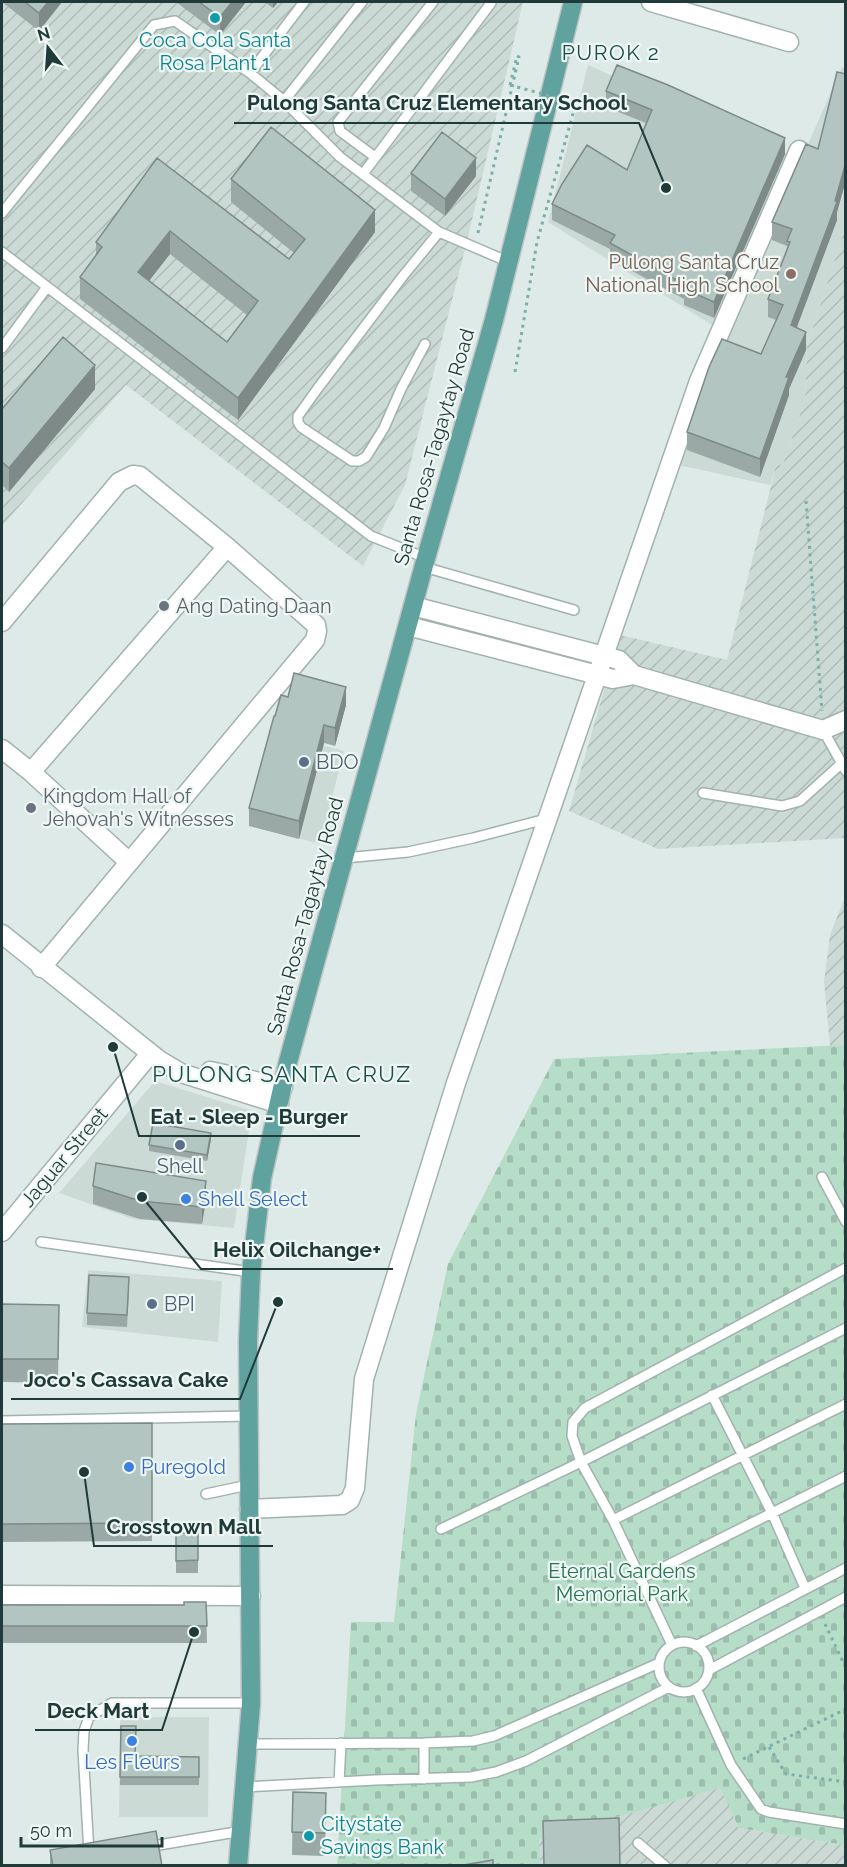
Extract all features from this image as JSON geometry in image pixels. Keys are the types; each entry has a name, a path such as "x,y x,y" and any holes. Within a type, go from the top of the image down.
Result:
{"main road":[{"name":"Santa Rosa-Tagaytay Road","path":"238,1866 251,1703 248,1341 251,1272 262,1178 281,1096 345,858 509,262 573,2"}],"street":[{"path":"651,2 789,42"},
{"path":"249,1509 342,1505 350,1500 354,1488 364,1379 456,1083 699,381 799,150"},
{"path":"2,622 119,482 133,475 140,476 227,547 316,625 315,640 41,968"},
{"path":"31,772 227,547"},
{"path":"413,606 604,655 619,660 634,675"},
{"path":"408,626 613,679 634,675 823,730 846,720"},
{"path":"2,749 31,772 129,861"},
{"path":"2,934 41,968 150,1054 167,1064 183,1064 281,1096"},
{"name":"Jaguar Street","path":"2,1232 150,1054"},
{"path":"2,1595 251,1596"}],"lane":[{"path":"250,73 304,2"},
{"path":"284,101 362,2"},
{"path":"375,157 340,130 338,122 433,2"},
{"path":"363,174 491,2"},
{"path":"2,213 154,25 176,21 250,73 284,101 340,157 440,232 509,262"},
{"path":"425,344 401,389 384,429 366,457 359,461 352,461 301,427 298,416 403,276 440,232"},
{"path":"2,252 371,536 425,562 574,610"},
{"path":"2,348 47,287"},
{"path":"703,793 782,806 800,801 843,768 823,730"},
{"path":"345,858 408,852 546,819"},
{"path":"822,1177 846,1222"},
{"path":"41,1242 251,1272"},
{"path":"672,1645 613,1520 580,1462 572,1436 573,1422 585,1408 846,1268"},
{"path":"441,1529 846,1328"},
{"path":"712,1395 772,1513 805,1588"},
{"path":"613,1520 846,1404"},
{"path":"2,1421 249,1416"},
{"path":"640,1579 846,1476"},
{"path":"206,1494 248,1485"},
{"path":"696,1646 846,1568"},
{"path":"709,1670 846,1597"},
{"path":"684,1642 696,1646 704,1652 708,1660 709,1670 702,1684 682,1692 669,1688 661,1677 659,1663 661,1656 672,1645 684,1642"},
{"path":"248,1744 424,1743 473,1740 494,1736 659,1663"},
{"path":"246,1787 471,1777 526,1761 669,1688"},
{"path":"696,1688 731,1765 760,1809 846,1824"},
{"path":"101,1856 85,1860 83,1750 84,1731 89,1717 112,1703 251,1703"},
{"path":"339,1782 341,1743"},
{"path":"424,1743 424,1779"},
{"path":"134,1850 242,1831"},
{"path":"638,1843 665,1866"}],"path":[{"path":"475,248 519,57 517,56 510,85 576,103 537,242 515,372"},
{"path":"806,501 823,730"},
{"path":"819,1611 846,1668"},
{"path":"731,1765 846,1709"},
{"path":"769,1747 786,1774 846,1782"}],"shaded area":[{"path":"2,2 523,2 466,245 405,485 363,566 126,385 2,526"},
{"path":"588,65 790,155 715,327 548,222"},
{"name":"Pulong Santa Cruz National High School","path":"842,67 845,69 845,228 807,346 805,400 783,464 776,467 770,485 674,464 731,319"},
{"path":"845,228 845,838 658,849 569,811 620,635 727,660 776,466 783,464 805,400 807,346"},
{"path":"274,733 344,751 320,844 249,826"},
{"path":"845,897 845,1045 830,1046 824,982 830,935"},
{"path":"155,1081 252,1111 234,1228 133,1219 59,1193"},
{"name":"BPI","path":"88,1270 222,1281 218,1342 82,1327"},
{"path":"120,1717 209,1717 208,1817 119,1817"},
{"path":"720,1788 739,1828 845,1845 845,1865 540,1865 538,1839"}],"green space":[{"name":"Eternal Gardens Memorial Park","path":"845,1045 845,1845 739,1828 720,1788 539,1839 540,1865 337,1866 351,1622 394,1622 416,1414 448,1264 554,1059"}],"building":[{"path":"25,2 48,2 39,13"},
{"path":"199,2 232,2 220,17"},
{"path":"617,65 668,85 785,138 714,302 684,289 686,285 610,243 615,235 552,204 587,145 627,170 652,110 606,91"},
{"path":"837,72 846,74 846,162 835,201 837,202 791,325 806,332 786,377 789,377 760,459 687,432 709,367 722,339 761,354 783,305 768,299 790,242 787,241 792,229 772,222 806,144 818,149"},
{"path":"271,127 375,210 238,398 80,277 102,247 96,242 157,158 289,259 305,239 231,179","holes":["170,231 258,301 227,342 138,272"]},
{"path":"442,132 476,158 445,199 411,173"},
{"path":"63,337 95,365 9,468 2,462 2,409"},
{"path":"294,673 346,687 335,728 324,725 299,821 249,808 281,695 288,697"},
{"name":"Shell","path":"153,1123 211,1133 207,1155 149,1145"},
{"path":"96,1163 206,1181 202,1207 140,1201 93,1186"},
{"path":"89,1275 129,1277 127,1315 87,1313"},
{"path":"2,1304 59,1305 58,1359 2,1359"},
{"path":"152,1423 152,1523 2,1524 2,1424"},
{"path":"176,1533 198,1533 198,1560 176,1561"},
{"path":"184,1602 206,1602 207,1626 2,1626 2,1605 184,1605"},
{"path":"121,1726 136,1726 135,1756 199,1757 199,1777 120,1777"},
{"path":"293,1792 326,1793 325,1833 292,1832"},
{"path":"619,1818 620,1866 544,1866 543,1821"},
{"path":"156,1831 162,1866 53,1866 50,1850"},
{"path":"493,1860 493,1866 458,1866"}],"place":[{"name":"Coca Cola Santa Rosa Plant 1","path":"215,18"},
{"name":"Pulong Santa Cruz Elementary School","path":"666,188"},
{"name":"Pulong Santa Cruz National High School","path":"791,274"},
{"name":"Ang Dating Daan","path":"164,606"},
{"name":"BDO","path":"304,762"},
{"name":"Kingdom Hall of Jehovah's Witnesses","path":"31,808"},
{"name":"Eat - Sleep - Burger","path":"113,1047"},
{"name":"Shell","path":"180,1145"},
{"name":"Helix Oilchange+","path":"142,1197"},
{"name":"Shell Select","path":"186,1199"},
{"name":"Joco's Cassava Cake","path":"278,1302"},
{"name":"BPI","path":"152,1304"},
{"name":"Puregold","path":"129,1467"},
{"name":"Crosstown Mall","path":"84,1472"},
{"name":"Deck Mart","path":"194,1632"},
{"name":"Les Fleurs","path":"132,1741"},
{"name":"Citystate Savings Bank","path":"309,1836"}],"district":[{"name":"PUROK 2","path":"611,52"},
{"name":"PULONG SANTA CRUZ","path":"282,1074"}]}
